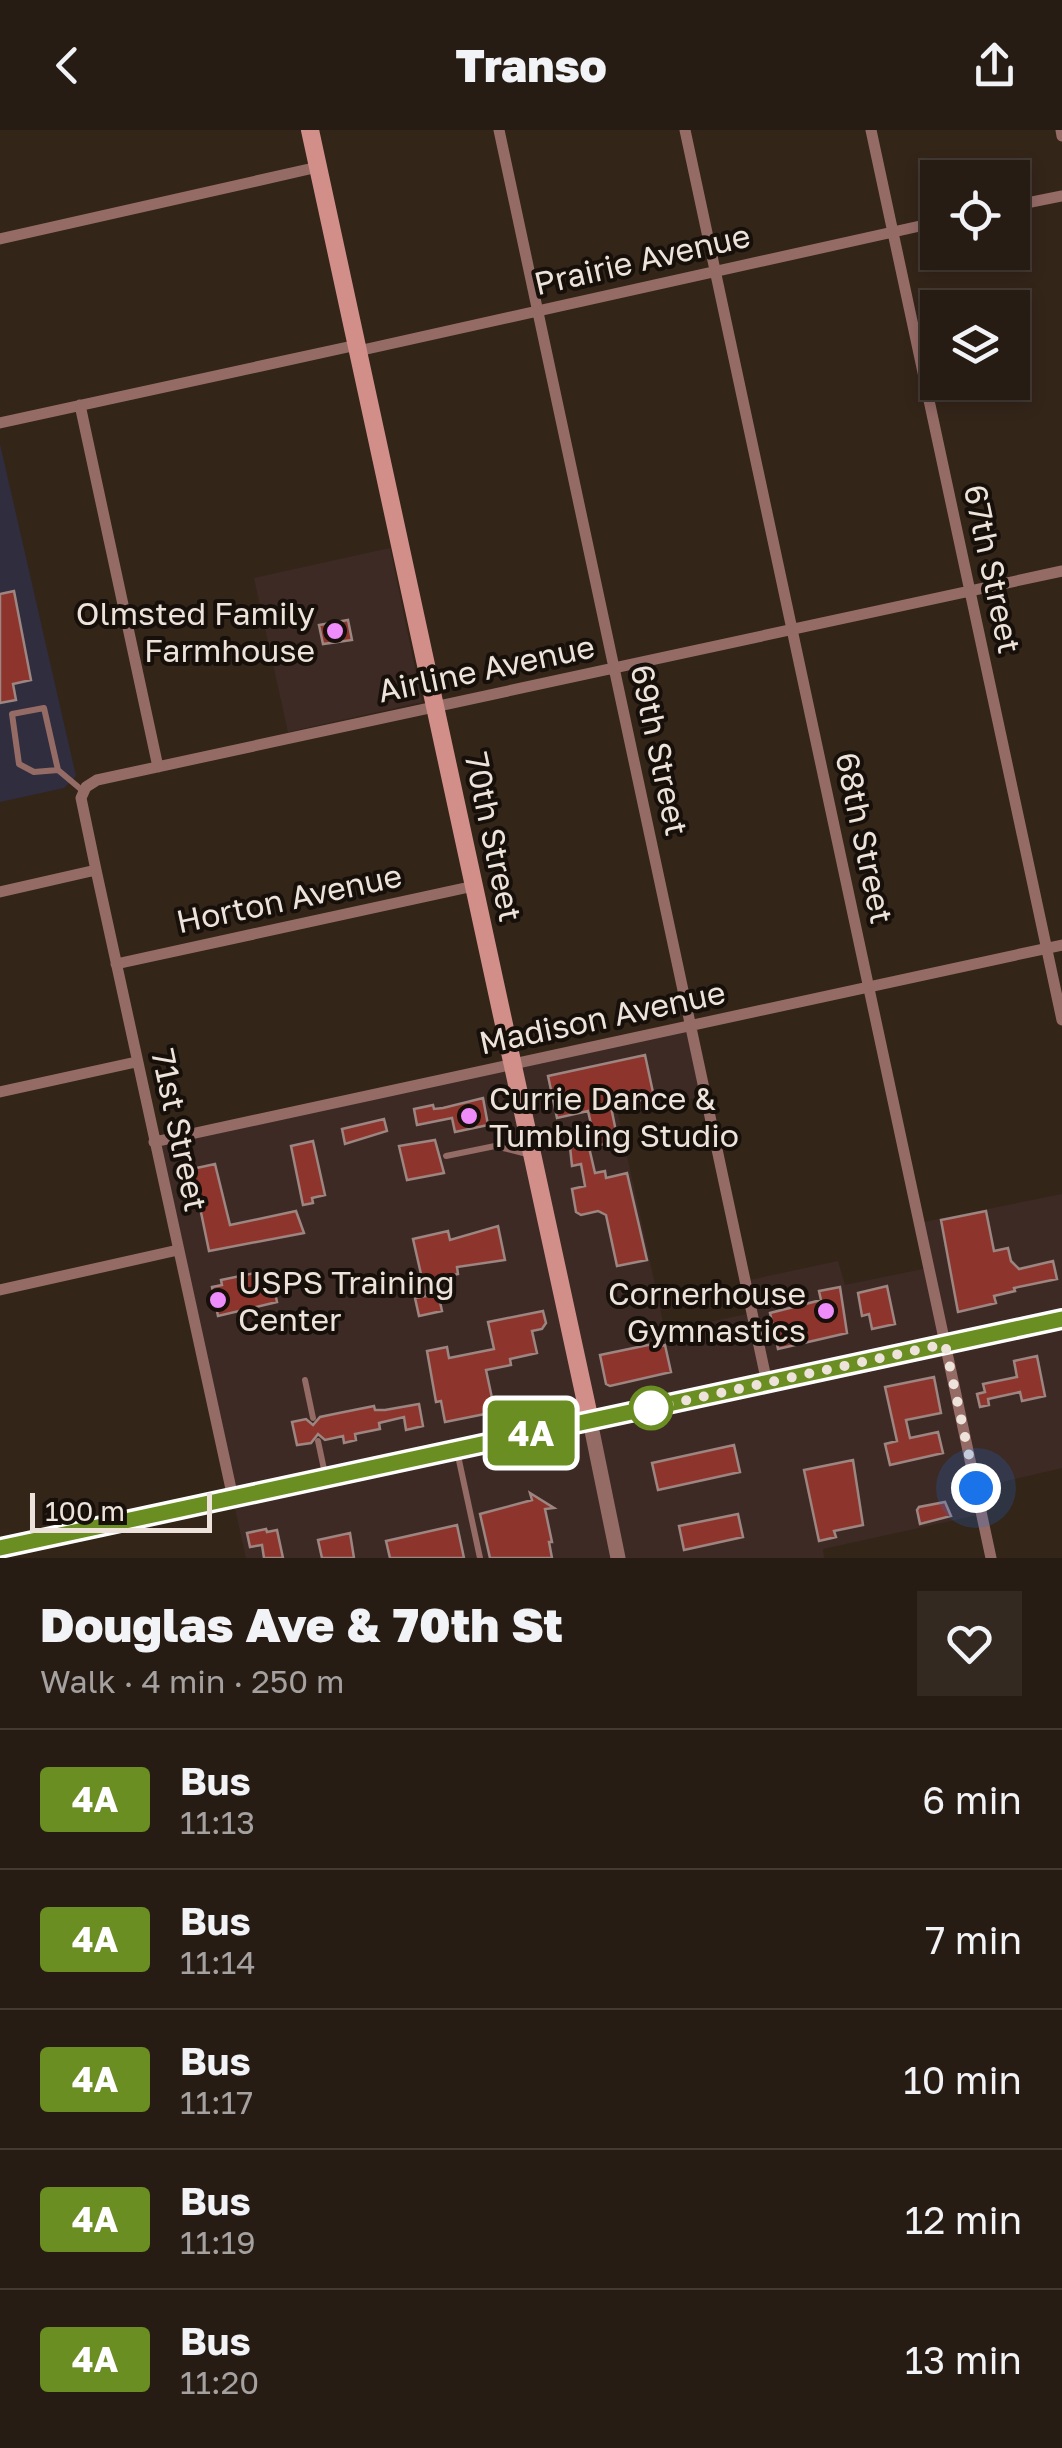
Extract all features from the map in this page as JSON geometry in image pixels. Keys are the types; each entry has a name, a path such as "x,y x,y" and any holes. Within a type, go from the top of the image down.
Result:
{"main road":[{"name":"70th Street","path":"310,130 590,1421"},
{"path":"0,1548 1062,1319"}],"street":[{"name":"69th Street","path":"499,130 767,1382"},
{"name":"68th Street","path":"685,130 992,1558"},
{"name":"67th Street","path":"871,130 1062,1020"},
{"path":"0,239 318,167"},
{"path":"1030,202 1062,196"},
{"name":"Prairie Avenue","path":"0,423 920,226"},
{"path":"80,406 158,767"},
{"name":"Airline Avenue","path":"83,791 97,780 1062,571"},
{"name":"71st Street","path":"83,791 81,798 136,1062 233,1498"},
{"path":"0,892 96,870"},
{"name":"Horton Avenue","path":"116,964 474,886"},
{"name":"Madison Avenue","path":"154,1142 1062,946"},
{"path":"0,1092 136,1062"},
{"path":"0,1290 178,1250"},
{"name":"70th Street","path":"590,1421 618,1558"}],"lane":[{"path":"58,770 34,772 19,764 12,714 44,708 58,770 83,791"},
{"path":"446,1156 495,1146 532,1155"},
{"path":"305,1380 313,1418"},
{"path":"318,1441 325,1478"},
{"path":"457,1450 480,1558"}],"shaded area":[{"path":"0,444 76,776 64,788 0,802"},
{"path":"390,548 422,702 288,732 254,578"},
{"path":"691,1026 706,1096 618,1114 665,1331 752,1313 745,1281 838,1261 845,1285 928,1268 919,1223 1062,1194 1062,1468 977,1488 982,1514 823,1549 824,1558 246,1558 154,1142"}],"building":[{"path":"14,591 31,680 13,684 16,700 0,703 0,594"},
{"name":"Olmsted Family Farmhouse","path":"348,620 352,640 323,644 319,625"},
{"path":"645,1055 654,1097 611,1107 618,1141 596,1146 588,1111 557,1118 548,1076"},
{"name":"Currie Dance & Tumbling Studio","path":"483,1098 488,1125 455,1132 452,1118 417,1125 414,1109 433,1105 434,1109 443,1108"},
{"path":"384,1119 387,1131 345,1144 342,1129"},
{"path":"435,1140 444,1173 407,1180 399,1146"},
{"path":"313,1141 325,1195 303,1205 291,1146"},
{"path":"588,1143 595,1173 605,1171 606,1178 627,1173 647,1260 617,1266 606,1215 598,1211 581,1215 576,1212 572,1189 585,1186 581,1164 572,1166 570,1147"},
{"path":"215,1164 230,1225 296,1211 304,1233 209,1251 192,1169"},
{"path":"986,1211 994,1251 1008,1248 1011,1261 1019,1269 1053,1261 1057,1279 1014,1288 1015,1291 994,1296 996,1303 958,1312 941,1220"},
{"path":"498,1226 505,1260 457,1267 458,1274 435,1279 442,1311 419,1316 415,1298 426,1296 413,1239 448,1231 450,1240"},
{"path":"271,1273 277,1302 218,1316 212,1287 222,1285 221,1280"},
{"path":"887,1286 895,1324 872,1329 869,1314 862,1316 858,1293"},
{"path":"840,1287 847,1333 778,1349 770,1313 821,1300 819,1291"},
{"path":"543,1311 546,1323 542,1329 532,1331 537,1353 510,1359 511,1365 486,1370 495,1412 445,1422 441,1401 436,1402 427,1351 447,1347 449,1358 494,1349 488,1322"},
{"path":"653,1344 654,1348 665,1345 671,1372 606,1384 600,1355"},
{"path":"1037,1356 1045,1396 1022,1401 1020,1392 988,1399 989,1405 980,1407 977,1394 985,1392 983,1384 1017,1377 1014,1361"},
{"path":"934,1377 941,1413 906,1420 910,1438 938,1432 943,1453 890,1465 885,1444 897,1441 885,1387"},
{"path":"419,1404 423,1426 406,1430 404,1417 379,1423 380,1429 355,1434 356,1440 344,1443 343,1436 325,1440 318,1434 311,1443 297,1445 292,1422 306,1419 313,1425 320,1417 374,1406 375,1410 385,1410"},
{"path":"734,1445 740,1472 658,1490 652,1463"},
{"path":"853,1460 863,1525 834,1531 836,1537 819,1541 804,1470"},
{"path":"530,1493 554,1508 545,1509 552,1558 490,1558 480,1514 532,1500"},
{"path":"945,1502 951,1516 920,1524 919,1507"},
{"path":"738,1514 743,1537 684,1550 679,1526"},
{"path":"457,1525 464,1558 390,1558 386,1541"},
{"path":"277,1530 283,1558 264,1558 262,1545 250,1547 247,1533"},
{"path":"350,1533 354,1558 322,1558 318,1540"}],"bus line":[{"name":"4A","path":"0,1548 1062,1319"}],"place":[{"name":"Olmsted Family Farmhouse","path":"335,631"},
{"name":"Currie Dance & Tumbling Studio","path":"469,1116"},
{"name":"USPS Training Center","path":"218,1300"},
{"name":"Cornerhouse Gymnastics","path":"826,1311"}],"route":[{"path":"651,1408 945,1344 976,1488"}]}
